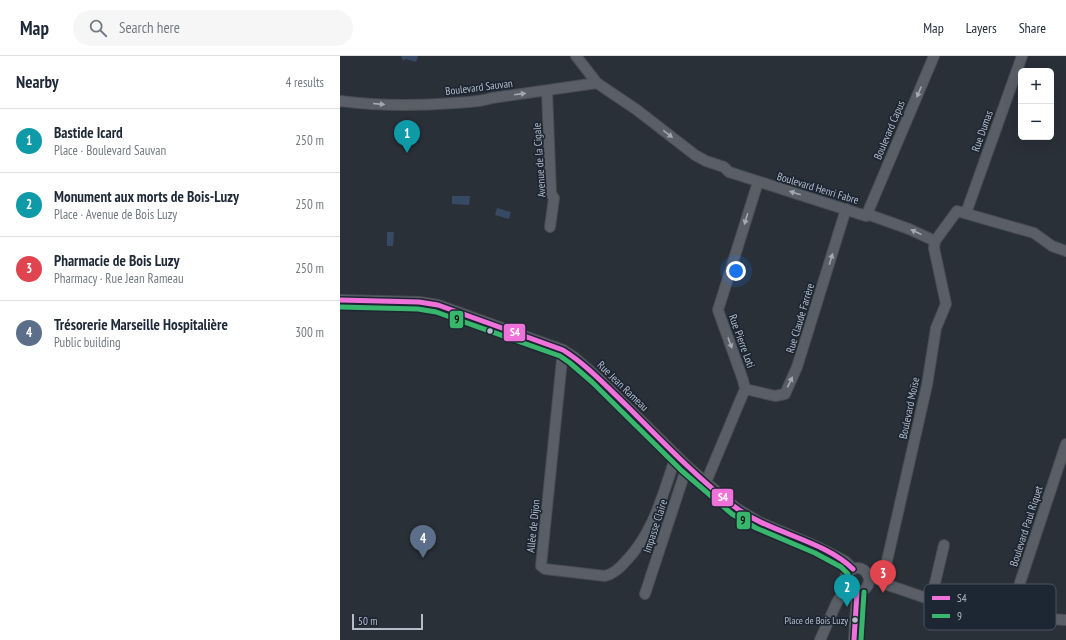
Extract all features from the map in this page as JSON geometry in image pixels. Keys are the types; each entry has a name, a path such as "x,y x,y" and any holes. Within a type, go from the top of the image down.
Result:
{"street":[{"name":"Boulevard Henri Fabre","path":"576,56 597,83 637,110 695,156 724,167 728,172 866,216 867,214 935,241"},
{"name":"Boulevard Capus","path":"867,214 934,56"},
{"name":"Rue Dumas","path":"966,213 1022,56"},
{"name":"Boulevard Sauvan","path":"340,101 385,105 439,104 482,101 492,98 597,83"},
{"name":"Avenue de la Cigale","path":"547,90 551,194 554,198 550,227"},
{"name":"Rue Pierre Loti","path":"745,389 718,310 758,182"},
{"name":"Rue Claude Farrère","path":"745,389 775,396 784,394 797,367 846,209"},
{"path":"935,241 957,211 1034,233 1052,246 1066,251"},
{"name":"Boulevard Moïse","path":"880,580 884,574 927,385 936,328 946,304 934,248 935,241"},
{"name":"Rue Jean Rameau","path":"340,300 419,302 438,305 563,350 574,357 597,377 676,456 736,508 758,522 818,547 845,561 853,569"},
{"name":"Allée de Dijon","path":"563,350 541,566 545,569 605,576 609,575 621,566 639,546 653,521 676,456"},
{"path":"706,482 745,389"},
{"name":"Boulevard Paul Riquet","path":"1021,584 1061,475 1066,444"},
{"name":"Impasse Claire","path":"645,594 687,466"},
{"path":"935,584 944,545"},
{"path":"867,574 869,580 867,586 863,590 857,592 850,590 847,587 845,582 848,572 858,568 885,584 924,598"},
{"path":"820,640 837,602 847,587"},
{"path":"854,640 857,592"},
{"path":"1056,619 1066,620"}],"water":[{"path":"401,56 418,56 416,62 406,59 403,61"},
{"path":"452,196 470,196 469,205 452,204"},
{"path":"497,208 511,212 509,219 495,215"},
{"path":"387,232 394,232 393,246 387,246"}],"transit line":[{"name":"S4","path":"340,300 419,302 438,305 563,350 596,376 693,471 735,507 764,524 812,543 841,559 853,569"},
{"name":"9","path":"340,307 418,309 436,312 560,356 592,382 682,471 732,514 756,528 815,553 841,567 848,574"},
{"name":"S4","path":"854,640 857,592"},
{"name":"9","path":"861,640 864,592"}],"place":[{"name":"Bastide Icard","path":"407,153"},
{"name":"Trésorerie Marseille Hospitalière","path":"423,558"},
{"name":"Pharmacie de Bois Luzy","path":"883,593"},
{"name":"Monument aux morts de Bois-Luzy","path":"847,607"},
{"name":"Place de Bois Luzy","path":"855,620"}]}
